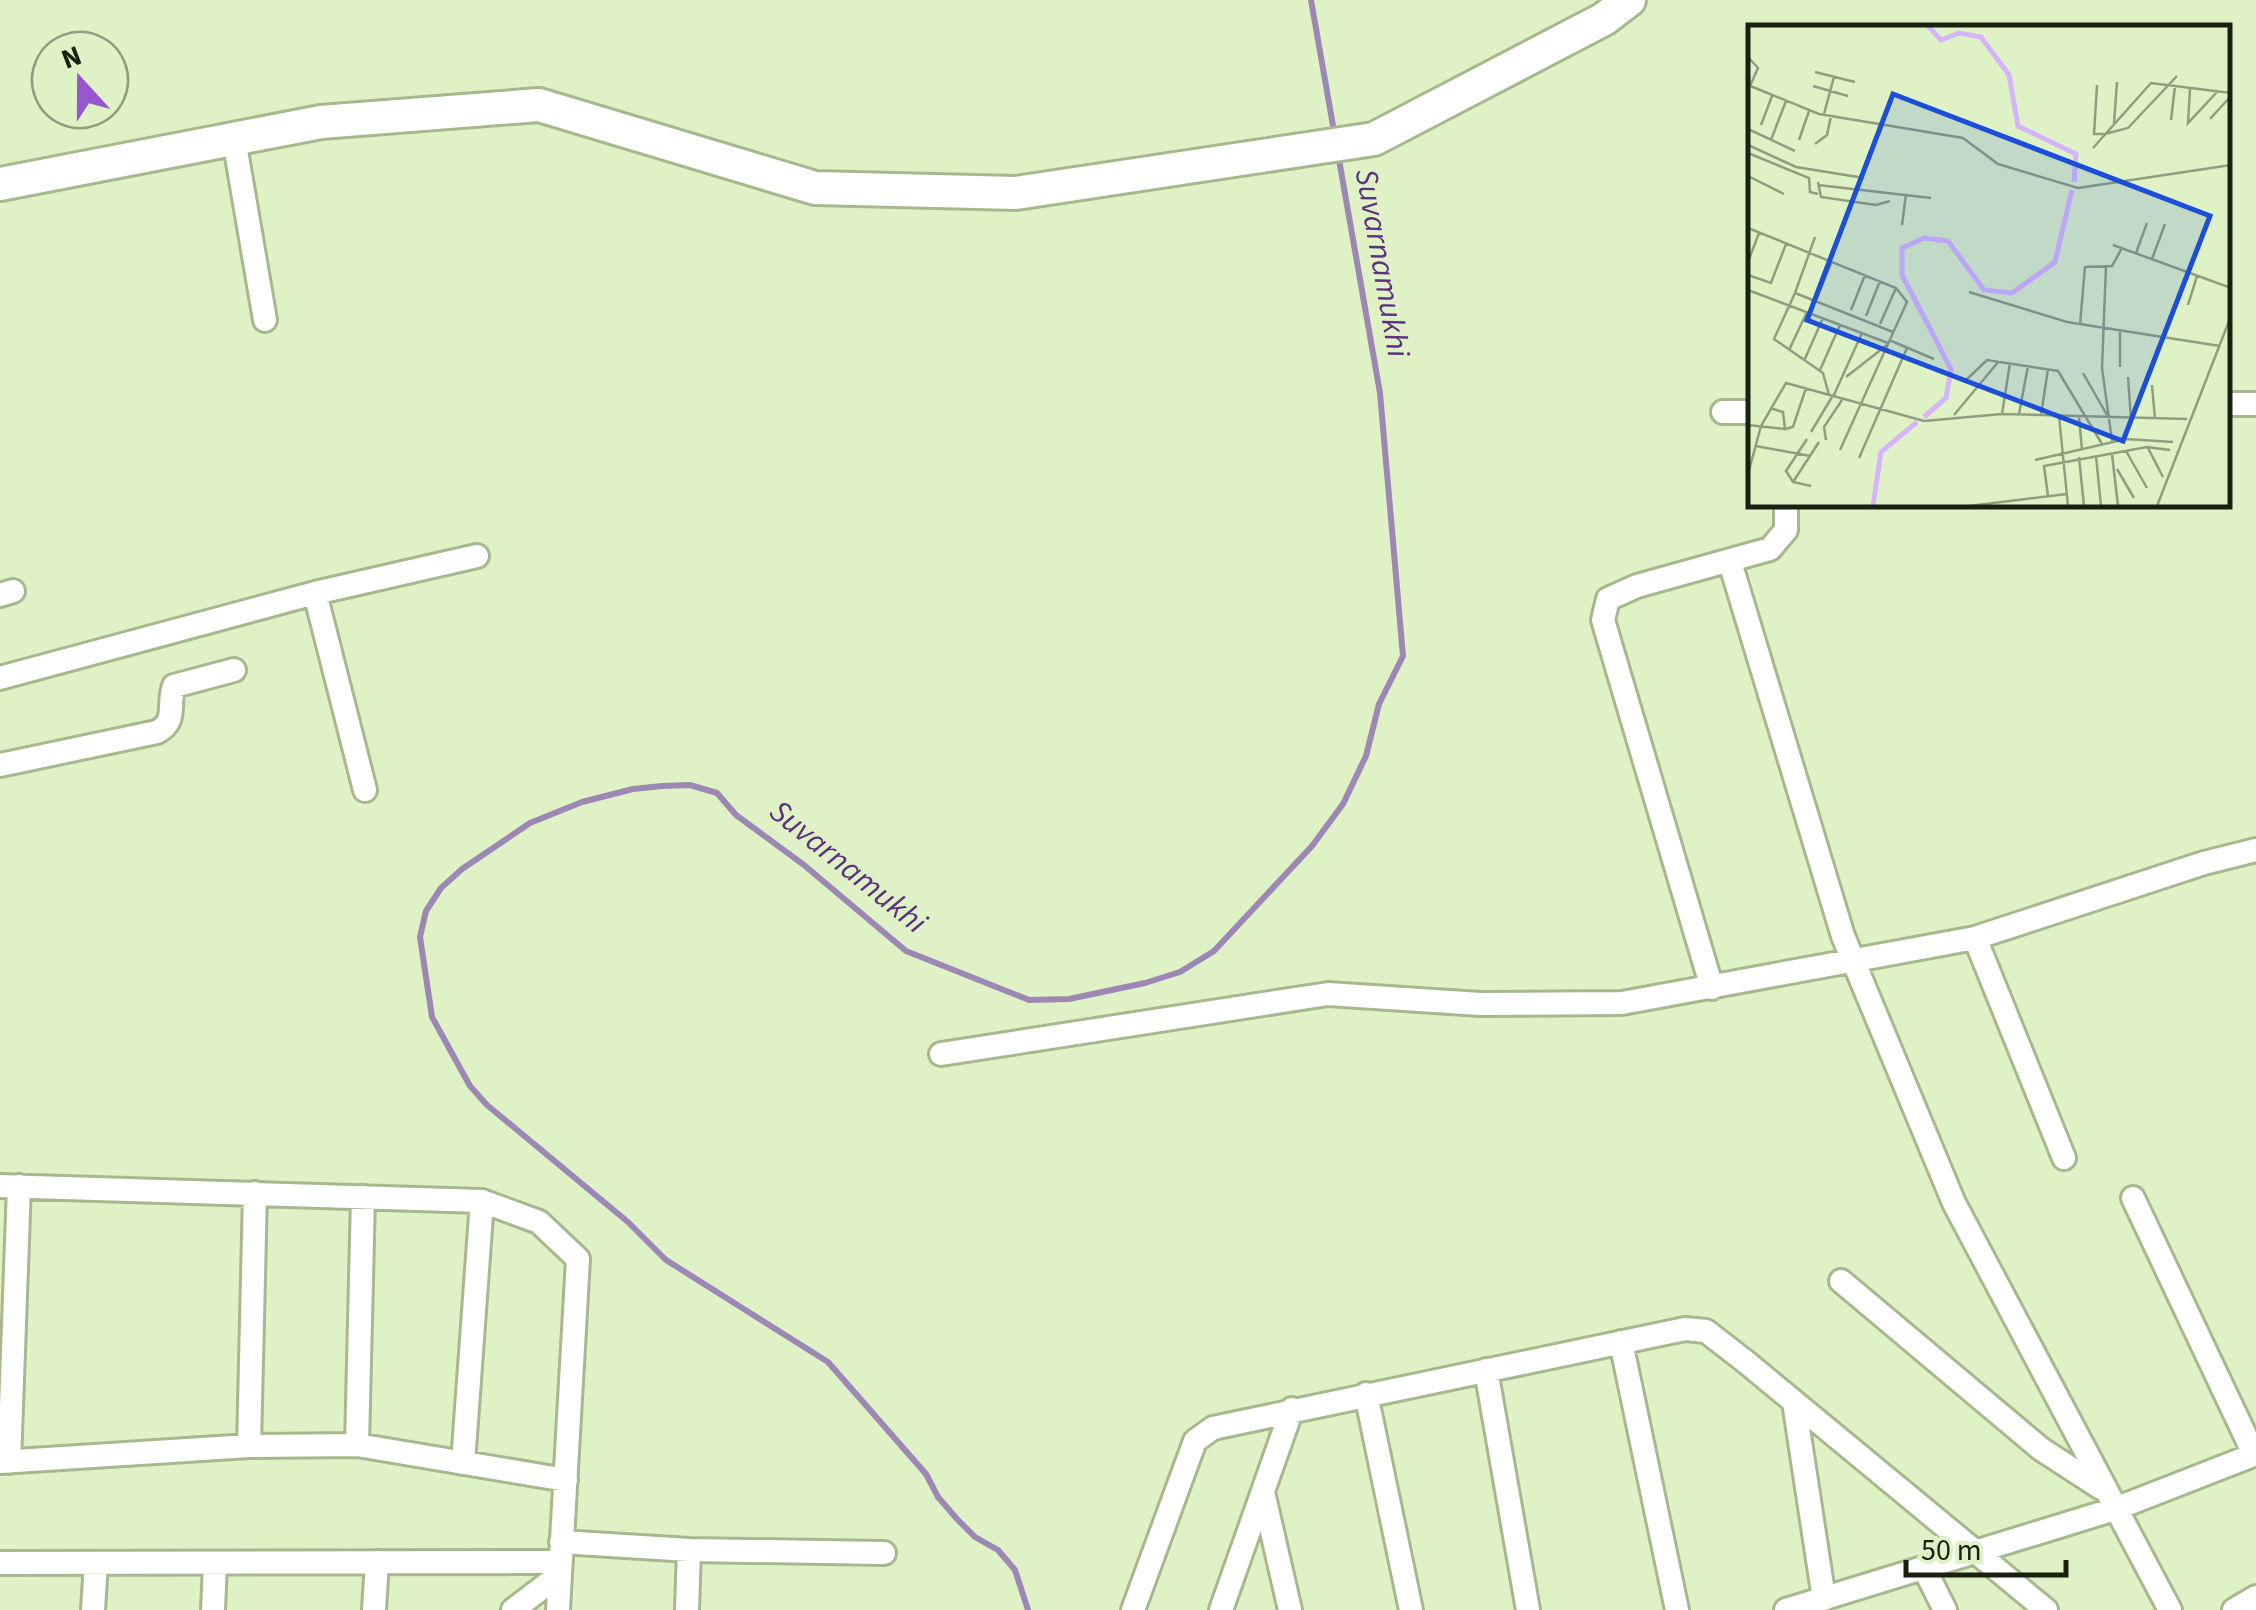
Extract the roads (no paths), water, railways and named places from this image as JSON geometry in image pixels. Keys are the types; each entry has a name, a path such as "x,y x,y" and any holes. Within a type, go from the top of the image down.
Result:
{"street":[{"path":"0,184 321,122 539,106 815,188 1016,193 1374,139 1604,19 1629,0"},
{"path":"234,139 265,320"},
{"path":"1723,412 1748,412"},
{"path":"1712,988 1604,620 1608,599 1637,586 1770,548 1786,530 1786,508"},
{"path":"0,678 316,592 478,556"},
{"path":"1730,562 1854,960 1954,1203 2170,1610"},
{"path":"316,592 365,790"},
{"path":"0,765 157,732 172,718 174,686 234,670"},
{"path":"941,1054 1328,994 1480,1004 1622,1003 1975,938 2204,863 2256,850"},
{"path":"1975,938 2064,1158"},
{"path":"558,1610 560,1559 566,1480 578,1259 539,1222 482,1201 10,1186 5,1462 249,1446 357,1445 566,1480"},
{"path":"249,1446 255,1193"},
{"path":"357,1445 363,1197"},
{"path":"1795,1609 1975,1552 2110,1499 2255,1454 2133,1198"},
{"path":"463,1463 482,1201"},
{"path":"1841,1281 2041,1449 2110,1499"},
{"path":"1134,1610 1196,1441 1203,1433 1224,1424 1292,1409 1685,1329 1706,1332 2046,1610"},
{"path":"1621,1342 1677,1610"},
{"path":"1486,1370 1528,1610"},
{"path":"1366,1394 1411,1610"},
{"path":"1794,1402 1824,1598"},
{"path":"1221,1610 1292,1409"},
{"path":"1263,1492 1290,1610"},
{"path":"687,1610 689,1550"},
{"path":"0,1563 560,1559 689,1550 884,1553"},
{"path":"514,1610 560,1559"},
{"path":"374,1610 377,1562"},
{"path":"93,1610 96,1563"},
{"path":"213,1610 215,1563"},
{"path":"1924,1568 1944,1610"},
{"path":"2234,1610 2256,1597"}],"waterway":[{"name":"Suvarnamukhi","path":"1311,0 1335,137"},
{"name":"Suvarnamukhi","path":"1028,1610 1015,1570 998,1550 975,1537 957,1519 938,1497 926,1474 828,1362 666,1260 628,1222 487,1105 470,1086 432,1017 420,937 426,911 441,888 530,823 582,802 633,789 690,785 717,793 736,815 804,865 906,951 1029,1000 1069,999 1145,983 1180,972 1214,951 1312,846 1343,804 1366,756 1379,704 1403,656 1380,393 1338,154"}]}
